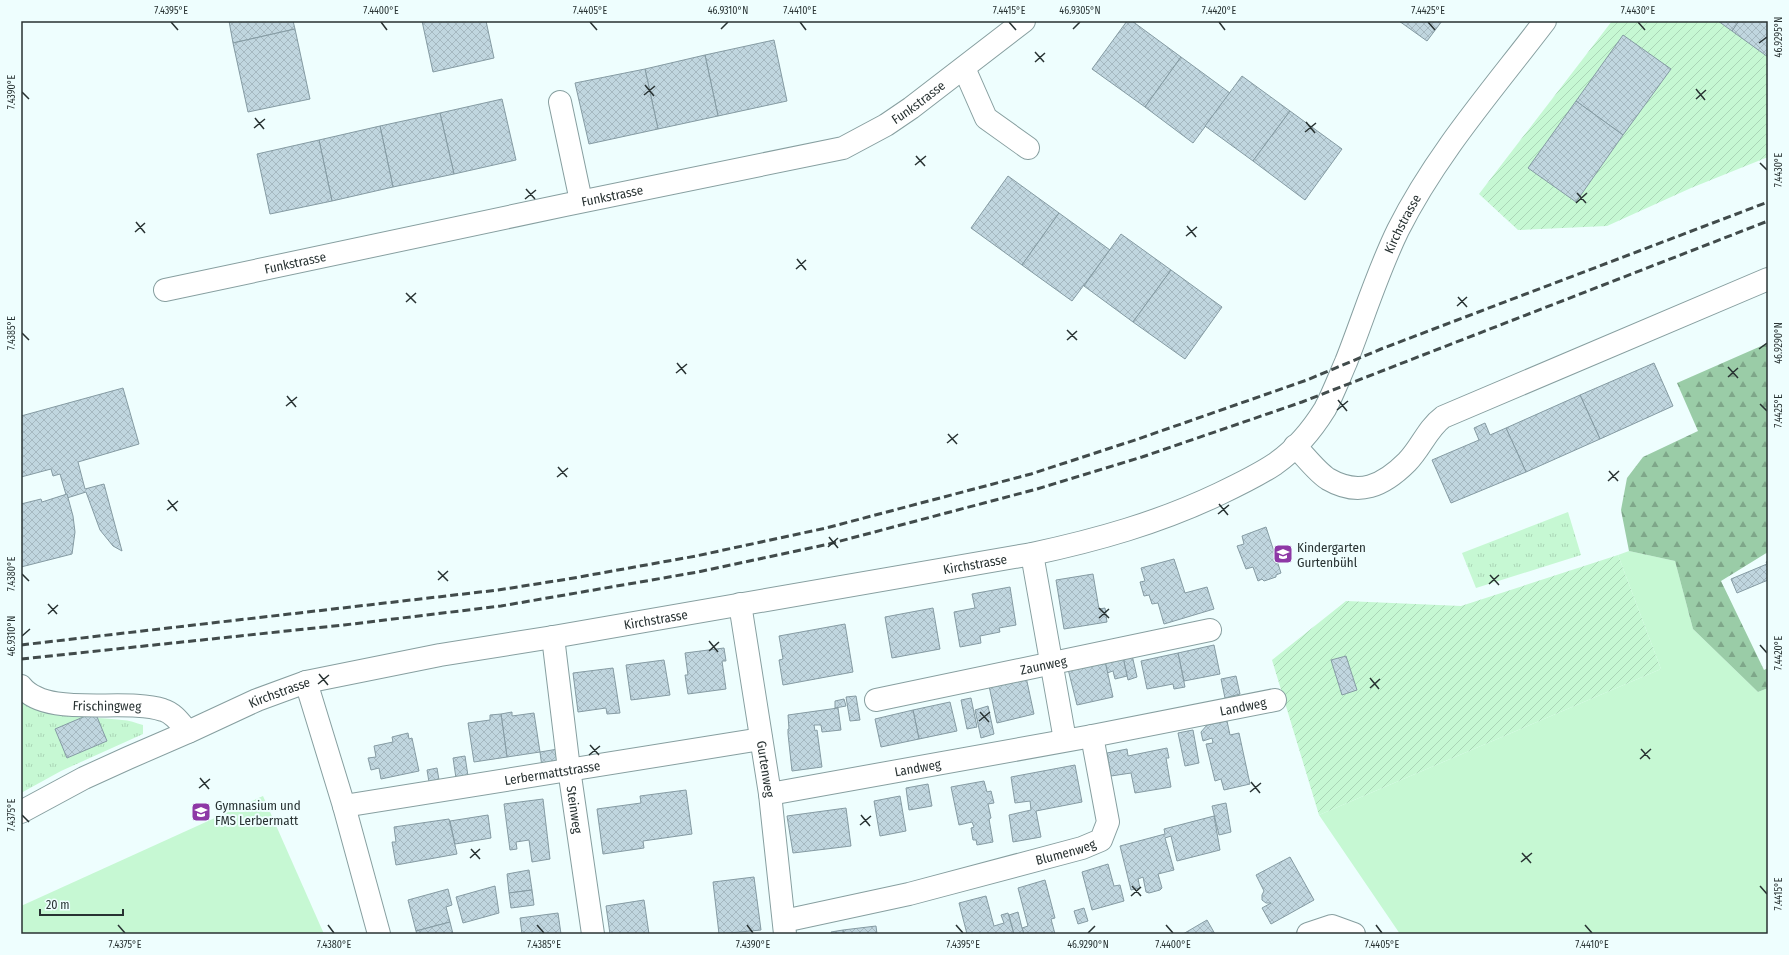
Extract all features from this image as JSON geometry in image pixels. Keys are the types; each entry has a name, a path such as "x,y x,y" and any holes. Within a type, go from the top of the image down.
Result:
{"street":[{"name":"Funkstrasse","path":"165,290 581,201 842,148 886,125 964,68 1024,21"},
{"name":"Kirchstrasse","path":"21,812 84,778 257,700 306,682 440,655 553,637 1032,554 1086,543 1132,529 1203,501 1256,475 1275,464 1295,446 1316,423 1335,390 1392,244 1420,188 1446,151 1545,21"},
{"path":"964,68 986,118 1028,148"},
{"path":"560,102 581,201"},
{"path":"1295,446 1327,478 1348,488 1362,489 1382,482 1407,462 1433,424 1443,416 1768,279"},
{"path":"1032,554 1050,664 1065,740 1092,736"},
{"name":"Gurtenweg","path":"740,604 770,794 784,928"},
{"name":"Zaunweg","path":"876,700 1210,630"},
{"name":"Steinweg","path":"553,637 569,770 593,934"},
{"path":"306,682 344,806 379,934"},
{"name":"Frischingweg","path":"21,686 36,698 56,704 133,704 164,710 177,719 188,732"},
{"name":"Landweg","path":"1092,736 1275,700"},
{"name":"Blumenweg","path":"784,928 1082,848 1101,840 1108,822 1092,736"},
{"name":"Lerbermattstrasse","path":"344,806 761,739"},
{"name":"Landweg","path":"770,794 1065,740"},
{"path":"1308,934 1332,926 1354,934"}],"green space":[{"path":"1612,21 1768,21 1768,157 1691,188 1607,226 1518,230 1479,194"},
{"path":"1768,343 1768,552 1721,581 1764,670 1768,668 1768,688 1758,692 1693,629 1675,561 1629,551 1621,510 1627,478 1643,457 1698,431 1677,383"},
{"path":"1568,512 1581,555 1476,588 1462,553"},
{"path":"1629,551 1675,561 1693,629 1758,692 1768,688 1768,934 1400,934 1319,815 1661,669 1618,555"},
{"path":"1618,555 1661,669 1319,815 1272,660 1346,601 1461,606"},
{"path":"21,701 40,710 54,713 125,720 143,725 143,734 61,771 21,793"},
{"path":"263,796 324,934 21,934 21,906"}],"building":[{"path":"229,21 293,21 295,29 233,43"},
{"path":"422,21 486,21 494,58 433,72"},
{"path":"1127,21 1132,21 1181,57 1145,107 1092,69"},
{"path":"1399,21 1442,21 1427,41"},
{"path":"1718,21 1739,21 1732,31"},
{"path":"1739,21 1768,21 1768,57 1732,31"},
{"path":"295,29 310,99 248,112 233,43"},
{"path":"1623,35 1671,69 1623,135 1576,101"},
{"path":"774,40 787,101 718,116 705,55"},
{"path":"705,55 718,116 658,129 645,69"},
{"path":"1181,57 1230,93 1193,143 1145,107"},
{"path":"645,69 658,129 589,144 575,83"},
{"path":"1242,76 1290,111 1253,161 1205,126"},
{"path":"502,99 516,160 454,174 440,113"},
{"path":"1576,101 1623,135 1576,202 1528,168"},
{"path":"1290,111 1342,149 1305,200 1253,161"},
{"path":"440,113 454,174 393,187 380,126"},
{"path":"380,126 393,187 332,201 319,140"},
{"path":"319,140 332,201 270,214 257,154"},
{"path":"1008,176 1059,213 1022,265 971,228"},
{"path":"1059,213 1110,250 1072,301 1022,265"},
{"path":"1121,234 1171,270 1133,322 1084,286"},
{"path":"1171,270 1222,307 1185,359 1133,322"},
{"path":"1654,363 1673,406 1600,439 1580,395"},
{"path":"123,388 139,444 78,462 85,489 104,484 122,551 113,546 100,530 86,492 67,498 60,474 53,476 51,469 21,477 21,416"},
{"path":"1580,395 1600,439 1526,472 1506,428"},
{"path":"1485,423 1490,435 1506,428 1526,472 1451,503 1432,460 1479,440 1474,428"},
{"path":"67,494 73,516 75,532 72,554 21,567 21,504 41,499 42,502"},
{"path":"1266,527 1281,573 1276,575 1276,577 1264,581 1262,579 1258,581 1253,567 1246,569 1237,546 1244,544 1242,536"},
{"path":"1174,559 1185,593 1207,587 1214,609 1164,624 1158,603 1152,604 1149,595 1144,596 1140,582 1145,581 1141,568"},
{"path":"1768,561 1768,580 1737,593 1731,579 1767,564 1766,562"},
{"path":"1093,574 1099,609 1105,608 1107,622 1064,629 1056,580"},
{"path":"1010,587 1016,625 999,628 1000,632 980,636 981,643 960,647 954,612 975,608 972,594"},
{"path":"933,608 940,649 892,658 885,617"},
{"path":"845,624 853,672 783,685 779,660 783,659 779,636"},
{"path":"1214,645 1220,674 1184,681 1178,653"},
{"path":"724,648 726,661 722,661 726,689 688,694 685,675 688,675 685,653"},
{"path":"1178,653 1185,687 1174,689 1173,684 1147,689 1141,661"},
{"path":"1132,655 1137,677 1128,680 1123,657"},
{"path":"1346,656 1357,690 1342,695 1331,660"},
{"path":"1123,657 1127,676 1115,679 1113,671 1107,673 1105,661"},
{"path":"664,660 670,695 631,700 626,665"},
{"path":"1105,661 1113,697 1077,705 1068,669"},
{"path":"613,668 620,713 607,714 606,708 578,712 573,673"},
{"path":"1236,676 1240,694 1225,698 1221,679"},
{"path":"1026,677 1034,714 997,723 989,686"},
{"path":"856,696 860,720 850,721 846,697"},
{"path":"971,698 977,727 967,729 961,700"},
{"path":"844,699 846,706 835,708 835,701"},
{"path":"950,702 957,731 919,739 913,710"},
{"path":"988,706 994,734 981,738 975,710"},
{"path":"838,708 841,730 822,732 821,725 814,725 815,731 817,730 822,767 792,771 788,734 788,715"},
{"path":"913,710 919,739 881,747 875,719"},
{"path":"95,712 107,741 67,758 55,729"},
{"path":"512,712 512,716 534,713 540,752 507,757 501,714"},
{"path":"501,714 507,757 474,762 468,723 490,720 490,715"},
{"path":"1227,721 1230,735 1239,733 1250,784 1224,790 1221,779 1215,781 1206,744 1213,743 1212,738 1203,741 1201,732 1207,725"},
{"path":"1193,730 1199,763 1185,766 1178,733"},
{"path":"408,733 409,739 412,738 419,771 381,779 379,768 371,770 368,758 376,757 374,746 393,742 392,737"},
{"path":"1167,748 1169,758 1166,758 1171,787 1135,793 1131,773 1111,776 1107,753 1127,749 1128,756"},
{"path":"558,749 559,765 542,767 540,752"},
{"path":"465,756 468,776 456,778 453,758"},
{"path":"1075,765 1082,802 1036,811 1041,837 1013,842 1009,815 1031,810 1030,801 1015,803 1011,777"},
{"path":"437,768 439,780 429,782 427,770"},
{"path":"984,781 987,792 991,791 994,803 988,804 993,842 977,845 976,840 973,840 971,828 974,827 972,822 959,825 951,787"},
{"path":"928,784 932,806 909,810 906,788"},
{"path":"686,790 692,834 643,841 644,848 603,854 597,809 641,803 640,796"},
{"path":"900,796 906,831 880,836 874,801"},
{"path":"543,799 550,859 532,862 529,840 516,842 517,849 510,850 504,804"},
{"path":"1226,803 1231,832 1219,835 1212,806"},
{"path":"846,808 851,846 793,853 787,816"},
{"path":"488,815 491,838 455,844 450,821"},
{"path":"1214,816 1220,850 1177,861 1171,836 1165,838 1174,870 1158,874 1162,888 1160,890 1149,893 1146,892 1143,877 1138,879 1140,888 1131,890 1120,846 1165,834 1164,829"},
{"path":"449,819 457,854 396,865 392,842 396,842 394,827"},
{"path":"1290,857 1314,900 1271,924 1262,908 1271,903 1266,903 1262,900 1264,891 1256,875"},
{"path":"1108,864 1114,886 1120,885 1124,901 1092,910 1082,872"},
{"path":"529,870 532,890 509,893 507,874"},
{"path":"754,877 761,930 719,934 713,882"},
{"path":"1045,880 1055,918 1051,919 1055,934 1024,934 1022,928 1028,926 1018,888"},
{"path":"495,886 499,913 463,923 456,897"},
{"path":"448,889 452,905 446,907 450,922 416,931 408,900"},
{"path":"532,890 534,905 511,908 509,893"},
{"path":"986,896 994,926 1004,923 1001,915 1008,913 1014,934 967,934 959,903"},
{"path":"644,900 649,934 610,934 606,906"},
{"path":"1084,908 1088,921 1078,924 1074,911"},
{"path":"1018,912 1024,934 1014,934 1009,915"},
{"path":"558,913 561,934 522,934 520,918"},
{"path":"1207,920 1215,934 1183,934"},
{"path":"450,922 453,934 417,934 416,931"},
{"path":"876,926 877,934 843,934 843,930"},
{"path":"843,930 843,934 832,934 831,932"}],"railway":[{"path":"21,645 498,590 696,556 826,528 1031,474 1138,439 1307,380 1381,349 1768,202"},
{"path":"21,659 344,625 501,606 698,572 829,544 1037,489 1142,457 1302,402 1768,221"}],"place":[{"name":"Kindergarten Gurtenbühl","path":"1283,554"},
{"name":"Gymnasium und FMS Lerbermatt","path":"201,812"}]}
